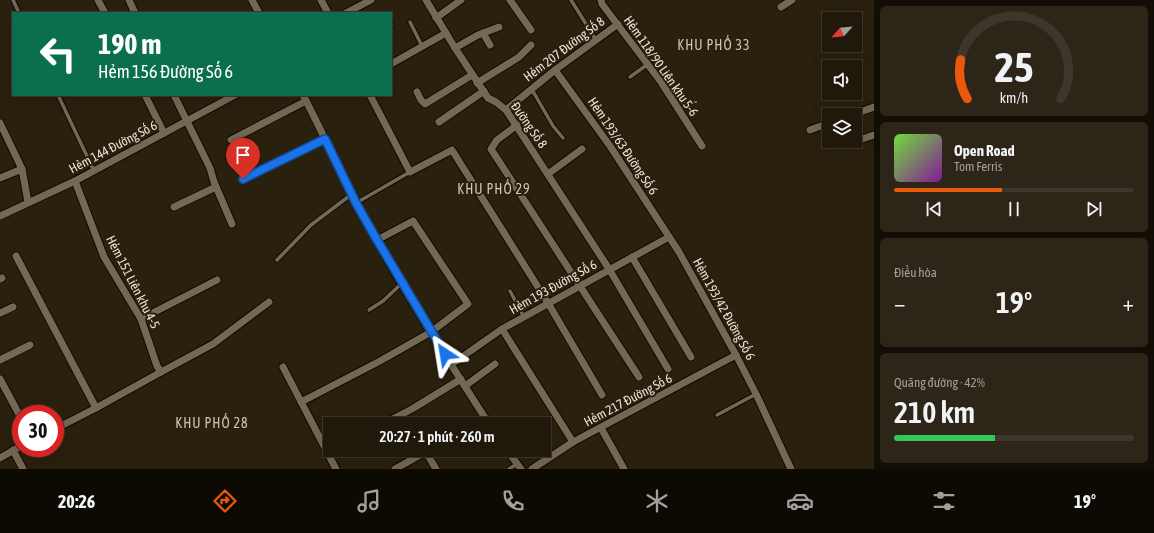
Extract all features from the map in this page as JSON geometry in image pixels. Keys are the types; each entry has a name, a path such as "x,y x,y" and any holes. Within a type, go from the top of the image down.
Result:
{"street":[{"path":"98,0 104,12"},
{"path":"129,0 135,12"},
{"path":"252,0 258,12"},
{"path":"321,0 327,12"},
{"path":"348,12 371,0"},
{"name":"Đường Số 8","path":"426,0 454,48 477,83 488,98 506,110 516,125 609,269 668,369"},
{"path":"436,18 460,0"},
{"path":"510,0 530,30"},
{"name":"Hẻm 118/90 Liên khu 5-6","path":"601,0 602,4 648,64 702,146"},
{"path":"781,7 792,0"},
{"name":"Hẻm 207 Đường Số 8","path":"506,110 555,70 618,24"},
{"path":"454,48 483,33 499,27"},
{"path":"392,63 446,33"},
{"path":"483,33 490,45"},
{"path":"477,83 519,57 531,45"},
{"name":"Hẻm 193/63 Đường Số 6","path":"555,70 610,146 669,237"},
{"path":"417,92 425,104 472,75"},
{"path":"439,122 484,91"},
{"path":"146,96 164,133"},
{"path":"174,96 210,168 216,187 232,224"},
{"name":"Hẻm 144 Đường Số 6","path":"0,216 75,181 233,96"},
{"path":"371,96 410,172 452,150 548,303 602,395"},
{"path":"231,140 305,98 356,203 402,284 484,417"},
{"path":"862,111 874,107"},
{"path":"0,123 22,169 28,202"},
{"path":"516,125 497,140 491,149 639,377"},
{"path":"810,130 822,126"},
{"path":"862,139 874,135"},
{"path":"243,179 325,139"},
{"path":"548,174 582,148"},
{"path":"0,178 22,169"},
{"name":"Hẻm 151 Liên khu 4-5","path":"75,181 104,257 140,319 157,366 161,372"},
{"path":"174,207 216,187"},
{"path":"301,402 380,361 431,332 468,304 413,221 377,240"},
{"name":"Hẻm 193 Đường Số 6","path":"452,364 502,329 669,237"},
{"name":"Hẻm 193/42 Đường Số 6","path":"669,237 679,252 736,355 791,469"},
{"path":"16,256 96,408"},
{"path":"632,257 691,357"},
{"path":"140,319 217,280"},
{"path":"64,424 213,344 269,302"},
{"path":"0,313 13,307"},
{"path":"502,329 573,442"},
{"path":"0,360 30,345"},
{"name":"Hẻm 217 Đường Số 6","path":"532,469 573,442 736,355"},
{"path":"465,386 495,364"},
{"path":"283,367 301,402 323,439"},
{"path":"0,378 14,405"},
{"path":"397,417 460,379"},
{"path":"601,428 624,469"},
{"path":"0,458 12,450"},
{"path":"16,457 23,469"},
{"path":"332,457 336,469"},
{"path":"395,469 417,457"},
{"path":"431,457 436,469"},
{"path":"512,457 519,466"}],"lane":[{"path":"13,0 19,12"},
{"path":"570,0 596,40"},
{"path":"410,22 422,46"},
{"path":"630,77 648,64"},
{"path":"530,90 534,93 553,126 563,138"},
{"path":"58,96 94,171"},
{"path":"356,203 410,172"},
{"path":"277,260 311,225 352,194"},
{"path":"369,310 383,301 402,284"},
{"path":"510,290 524,317"},
{"path":"717,415 756,394"},
{"path":"510,469 519,466"}],"path":[{"path":"676,105 698,102"}],"district":[{"name":"KHU PHỐ 33","path":"714,45"},
{"name":"KHU PHỐ 29","path":"494,189"},
{"name":"KHU PHỐ 28","path":"212,423"}],"route":[{"path":"243,179 325,139 356,203 445,354"}]}
